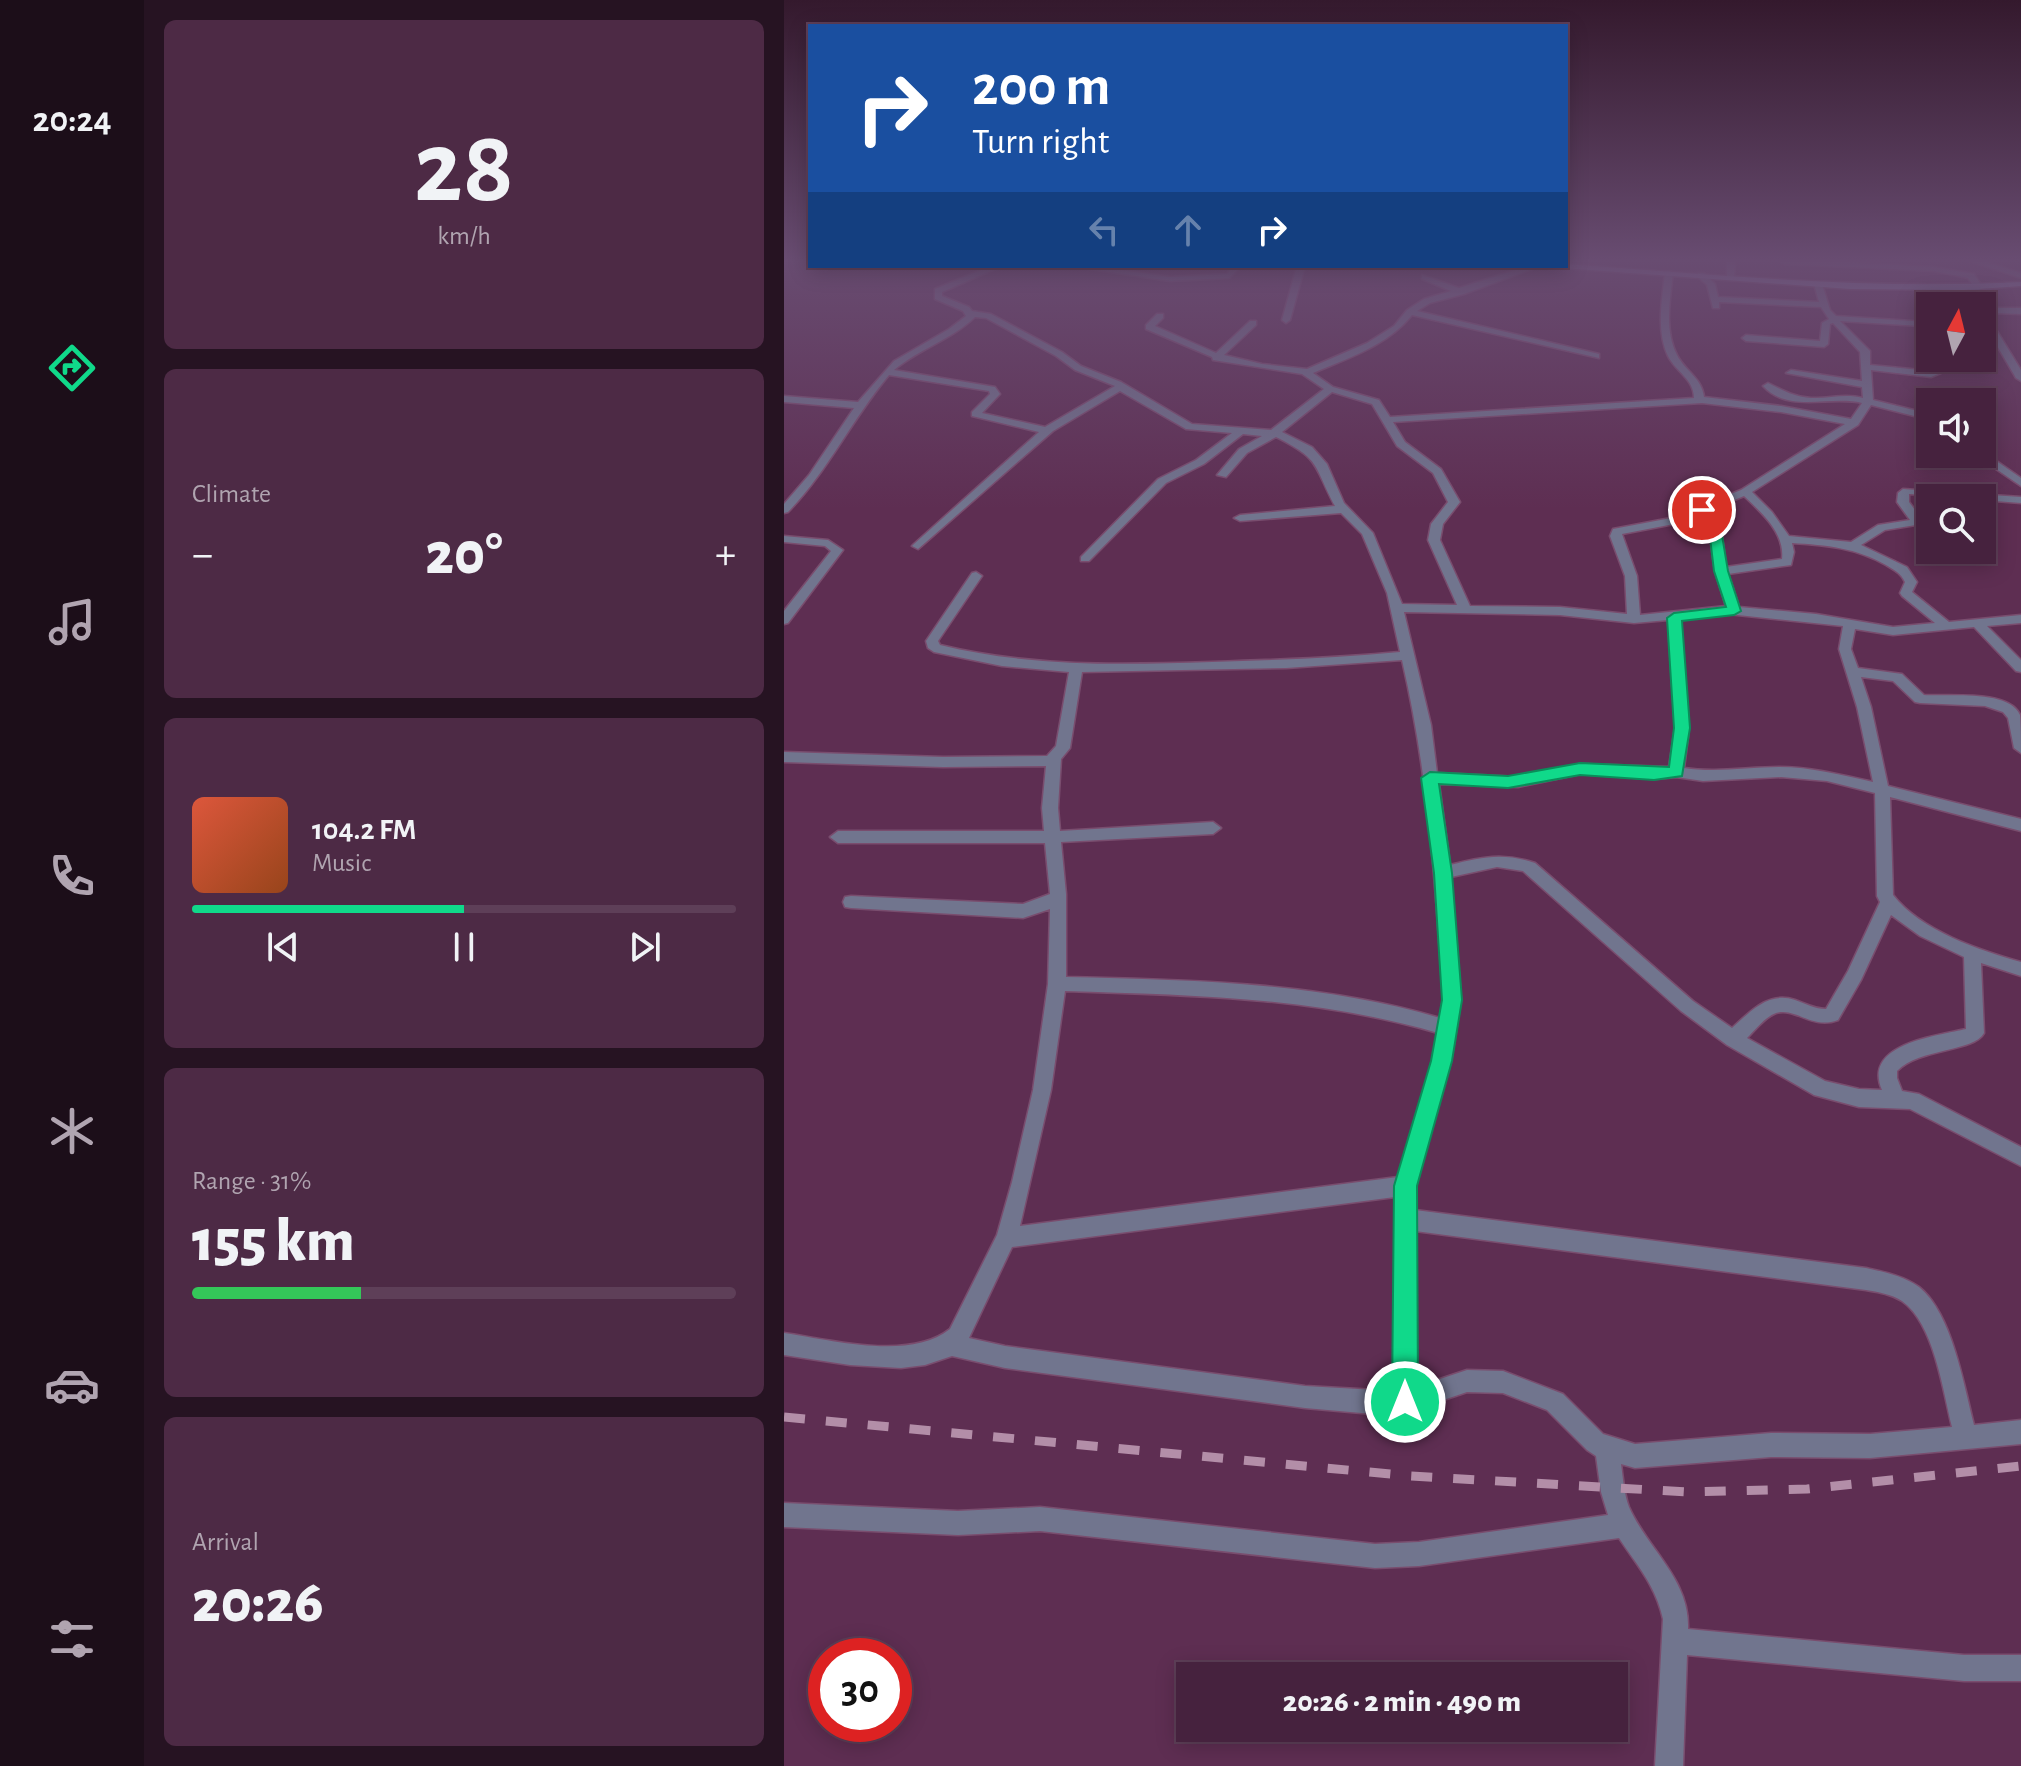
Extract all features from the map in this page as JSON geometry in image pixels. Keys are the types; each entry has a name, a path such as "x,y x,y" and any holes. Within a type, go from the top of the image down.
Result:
{"street":[{"path":"784,510 799,496 859,405 887,372 932,343"},
{"path":"1035,343 1059,354 1075,366 1118,384 1190,427 1239,433 1272,433 1295,441 1314,453 1344,509 1367,533 1385,571 1397,608 1424,725 1443,873 1452,1000 1429,1109 1405,1186 1405,1402"},
{"path":"1184,343 1216,358 1253,367 1306,372 1373,343"},
{"path":"1216,358 1234,343"},
{"path":"1543,343 1596,356"},
{"path":"1669,343 1673,356 1696,383 1700,399"},
{"path":"1634,619 1632,576 1628,559 1615,533 1664,524 1745,492 1854,423 1868,402 1863,348 1858,343"},
{"path":"1999,343 2021,378"},
{"path":"2007,359 2021,359"},
{"path":"1865,367 1931,374 1938,372"},
{"path":"887,372 992,389 995,394 975,414 1047,431"},
{"path":"1306,372 1330,389 1376,402 1401,444 1437,471 1454,499 1437,524 1434,540 1464,607"},
{"path":"1791,373 1867,385"},
{"path":"1768,386 1777,394 1812,401 1844,397 1916,414"},
{"path":"918,546 1047,431 1120,387"},
{"path":"1222,475 1243,451 1330,389"},
{"path":"784,399 859,405"},
{"path":"1385,420 1700,399 1781,409 1854,423"},
{"path":"1085,559 1162,481 1200,462 1239,433"},
{"path":"1996,465 2021,483"},
{"path":"1855,544 1882,527 1918,522 1903,502 1903,493 1907,491 2021,500"},
{"path":"1721,571 1787,562 1790,556 1772,517 1745,492"},
{"path":"1240,518 1344,509"},
{"path":"1702,510 1715,529 1721,571 1734,611"},
{"path":"784,539 828,543 837,550 784,620"},
{"path":"1784,539 1855,544 1906,572 1911,582 1906,593 1948,627"},
{"path":"976,576 932,641 934,648 1023,664 1076,668 1303,664 1408,655"},
{"path":"1397,608 1560,611 1634,619 1734,611 1893,631 2021,619"},
{"path":"1674,618 1682,728 1676,772"},
{"path":"1850,624 1845,649 1882,791 1882,887 1888,903 1903,917 1972,951 2021,969"},
{"path":"1978,624 2021,668"},
{"path":"952,1345 1006,1238 1042,1090 1057,984 1058,900 1050,808 1054,760 1063,748 1076,668"},
{"path":"1852,672 1897,677 1920,699 1993,703 2005,707 2014,717 2021,748"},
{"path":"784,757 1000,763 1054,760"},
{"path":"1430,778 1508,782 1580,769 1654,774 1676,772 1703,776 1781,772 1827,776 2021,825"},
{"path":"838,837 1052,837 1213,828"},
{"path":"1443,873 1499,859 1514,860 1529,867 1687,1006 1733,1039 1821,1089 1859,1098 1896,1099 1927,1106 2021,1157"},
{"path":"851,902 1023,911 1058,900"},
{"path":"1733,1039 1772,1006 1789,1006 1817,1017 1832,1015 1855,975 1888,903"},
{"path":"1896,1099 1886,1077 1887,1070 1894,1064 1919,1046 1969,1037 1975,1033 1972,951"},
{"path":"1057,984 1217,990 1340,1002 1416,1017 1448,1028"},
{"path":"1006,1238 1405,1186"},
{"path":"1404,1219 1866,1279 1899,1287 1926,1309 1935,1327 1966,1437"},
{"path":"784,1344 918,1356 952,1345 1005,1357 1305,1397 1405,1402 1467,1381 1503,1382 1555,1402 1607,1449 1635,1456 1735,1447 1870,1446 2021,1432"},
{"path":"1607,1449 1619,1512 1625,1525 1667,1582 1676,1619 1669,1766"},
{"path":"784,1515 958,1523 1040,1519 1375,1556 1419,1554 1625,1525"},
{"path":"1675,1641 1964,1668 2021,1668"}],"railway":[{"path":"784,1417 1411,1476 1687,1492 1807,1489 2021,1466"}],"route":[{"path":"1405,1402 1405,1186 1442,1061 1452,1000 1443,873 1430,778 1508,782 1580,769 1637,774 1676,772 1682,728 1674,618 1734,611 1721,571 1715,529 1702,510"}]}
